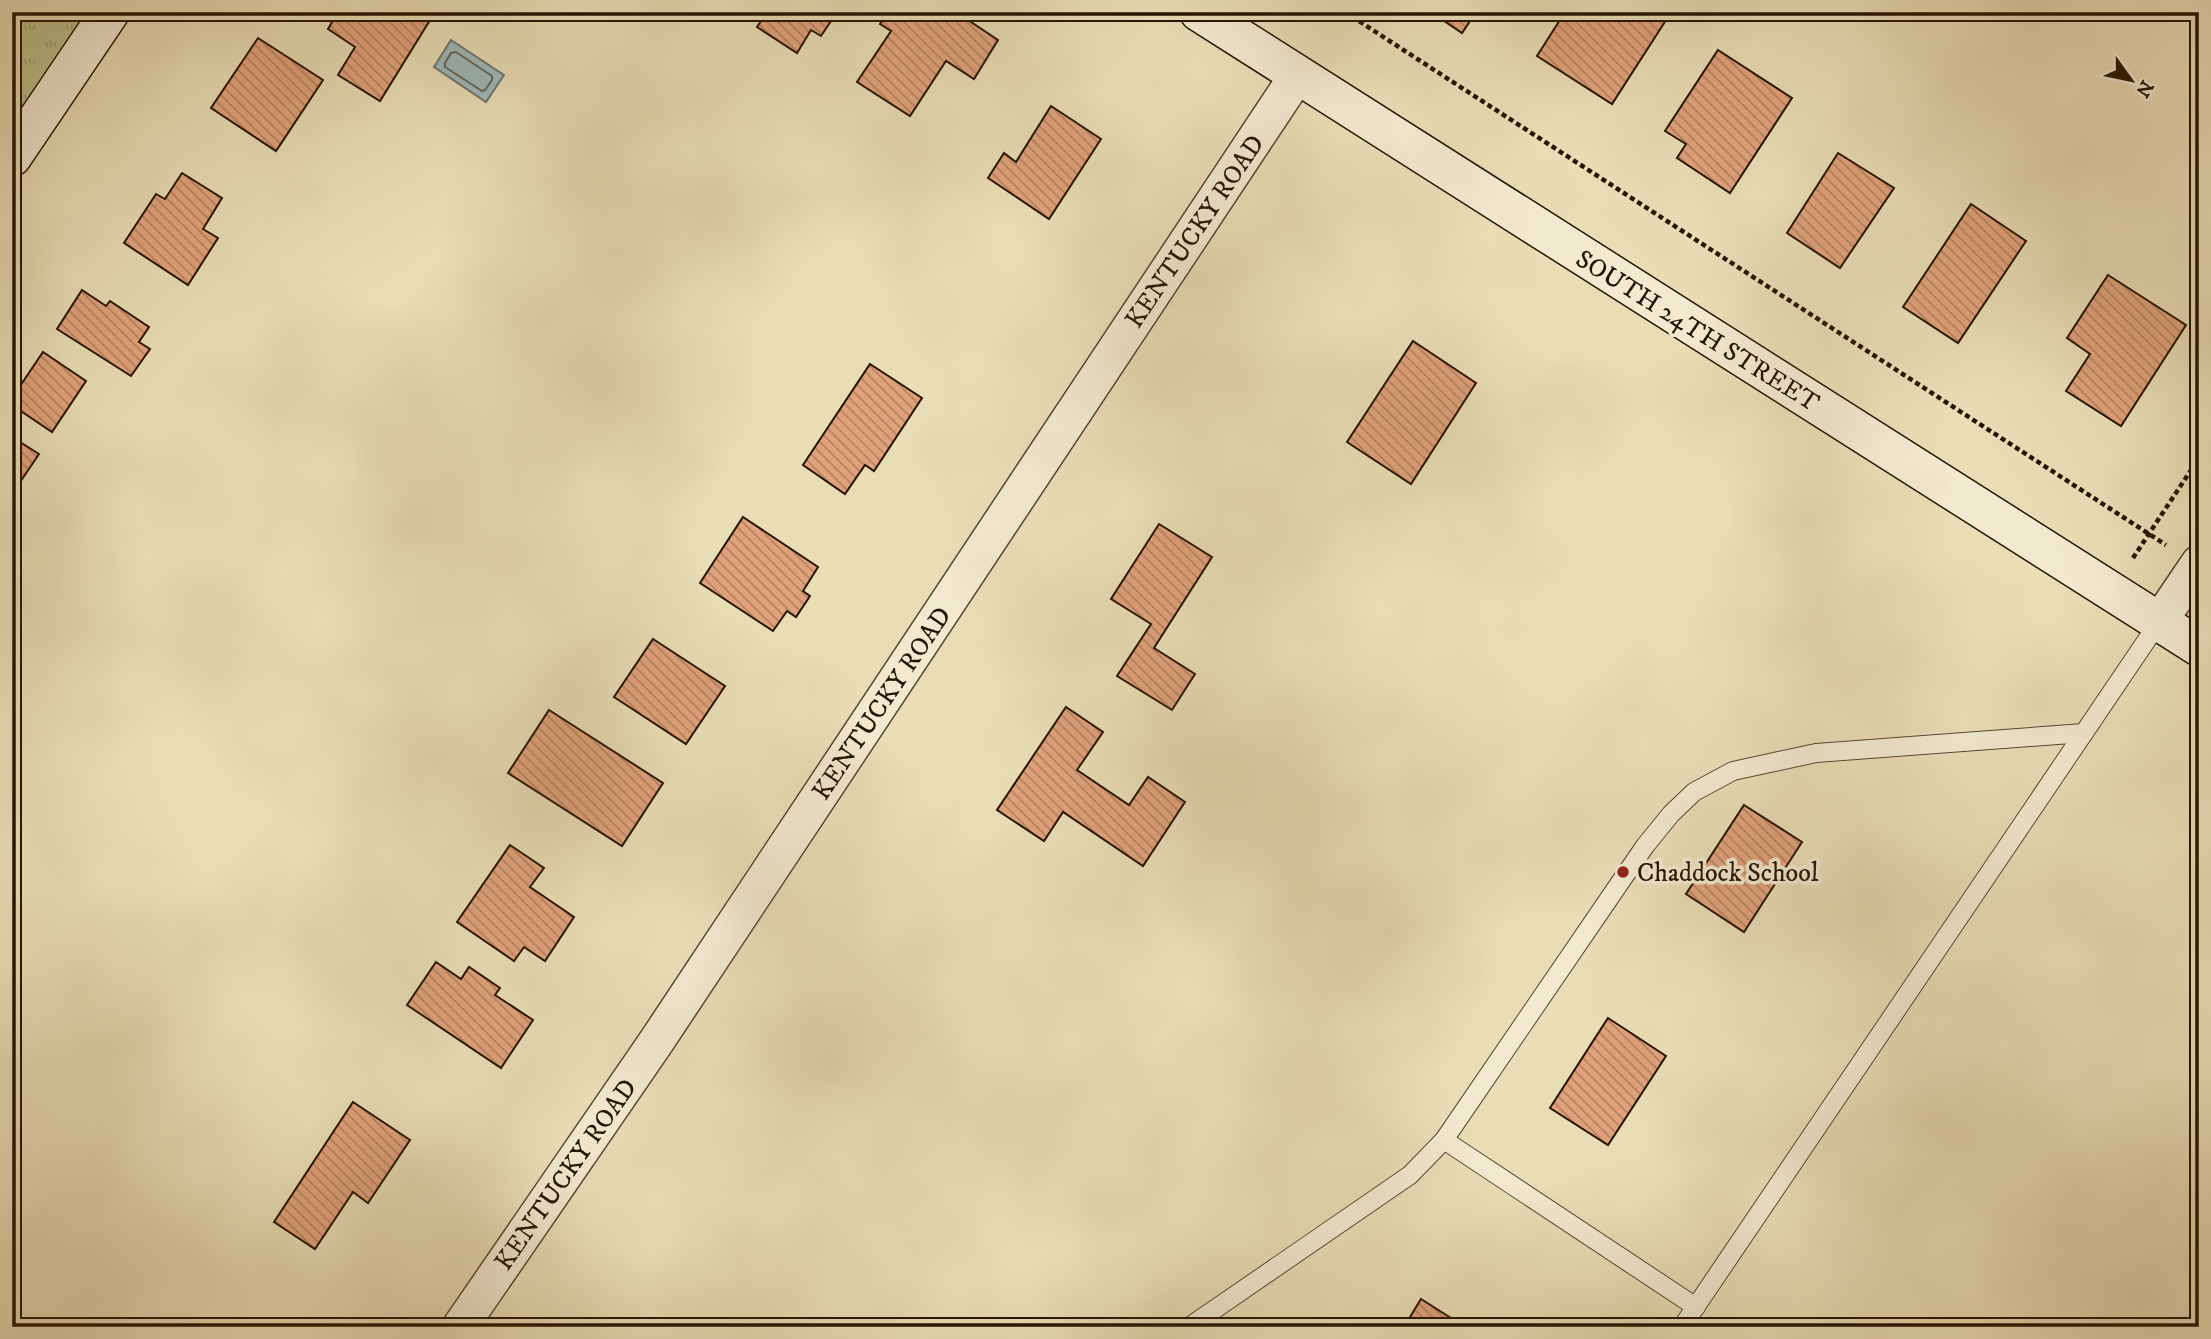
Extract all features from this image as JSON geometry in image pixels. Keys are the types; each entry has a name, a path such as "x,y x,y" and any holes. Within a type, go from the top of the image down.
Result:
{"main road":[{"path":"12,157 110,12"},
{"name":"SOUTH 24TH STREET","path":"1199,12 2199,647"}],"street":[{"name":"KENTUCKY ROAD","path":"460,1327 656,1042 1297,76"},
{"path":"2160,622 2198,564"}],"lane":[{"path":"1682,1327 2160,622"},
{"path":"1189,1327 1410,1175 1444,1139 1644,846 1694,792 1733,771 1816,753 2084,733"},
{"path":"1444,1139 1696,1307"}],"path":[{"path":"1345,12 2198,564"},
{"path":"2111,591 2199,458"}],"green space":[{"path":"12,12 110,12 12,157"}],"water":[{"path":"451,40 504,75 486,102 434,67"}],"building":[{"path":"338,12 435,12 380,101 338,75 355,47 328,29"},
{"path":"767,12 837,12 821,36 811,30 797,53 757,27"},
{"path":"888,12 956,12 998,40 974,79 946,61 910,116 857,82 891,31 880,24"},
{"path":"1431,12 1476,12 1462,33"},
{"path":"1565,12 1661,12 1668,17 1612,104 1537,56"},
{"path":"258,38 323,80 276,151 211,108"},
{"path":"1718,50 1792,98 1730,193 1677,158 1686,144 1665,131"},
{"path":"1051,106 1101,139 1049,219 988,178 1004,153 1016,162"},
{"path":"1838,153 1894,188 1840,268 1787,233"},
{"path":"182,173 222,198 203,229 218,238 188,285 124,243 156,194 165,199"},
{"path":"1971,204 2026,241 1958,343 1903,307"},
{"path":"2108,275 2186,325 2121,426 2066,391 2090,354 2067,338"},
{"path":"82,290 106,306 110,301 149,327 139,342 150,349 131,376 57,329"},
{"path":"1413,341 1476,383 1411,484 1347,442"},
{"path":"43,352 86,381 52,432 12,405 12,398"},
{"path":"870,364 922,398 874,471 865,465 845,494 803,465"},
{"path":"12,437 39,454 12,494"},
{"path":"743,517 818,567 803,591 810,596 796,617 787,611 773,631 700,583"},
{"path":"1159,524 1212,557 1154,648 1195,674 1172,710 1117,676 1151,624 1111,599"},
{"path":"653,639 725,686 686,744 614,697"},
{"path":"1066,707 1103,732 1077,770 1129,805 1148,777 1185,802 1143,866 1063,812 1044,841 997,810"},
{"path":"549,710 663,783 622,846 508,773"},
{"path":"1744,805 1802,842 1744,932 1686,894"},
{"path":"510,845 544,868 530,887 574,917 545,961 524,947 514,961 457,922"},
{"path":"436,962 461,979 469,967 500,988 495,995 533,1020 501,1068 407,1005"},
{"path":"1608,1018 1666,1056 1608,1145 1550,1108"},
{"path":"353,1102 410,1140 368,1203 353,1192 315,1249 274,1222"},
{"path":"1421,1299 1465,1327 1404,1327"},
{"path":"274,1319 275,1327 172,1325"}],"place":[{"name":"Chaddock School","path":"1623,872"}]}
